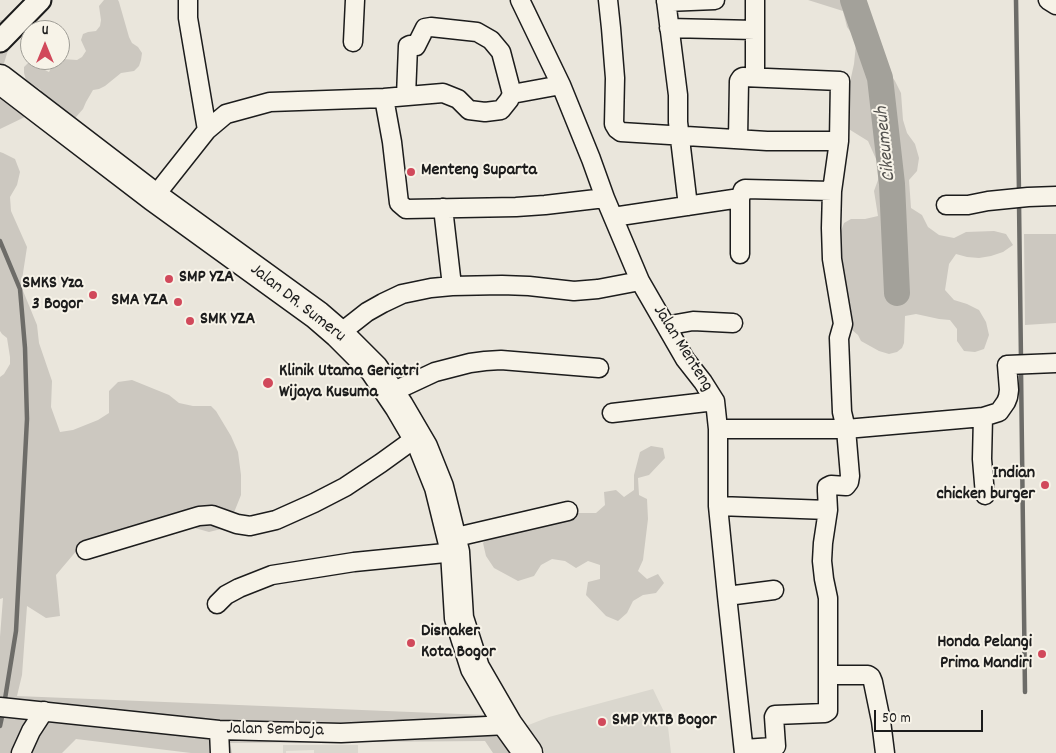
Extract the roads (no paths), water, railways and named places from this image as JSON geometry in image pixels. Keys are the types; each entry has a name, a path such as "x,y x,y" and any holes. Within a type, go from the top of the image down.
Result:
{"main road":[{"name":"Jalan DR. Sumeru","path":"0,79 154,197 317,315 374,369 423,447 439,487 453,545 459,618 475,668 508,725 528,753"}],"street":[{"path":"0,41 40,0"},
{"path":"188,0 188,18 206,130"},
{"path":"353,42 355,0"},
{"name":"Jalan Menteng","path":"520,0 561,85 640,282 685,359 715,401 718,430 718,506 744,751"},
{"path":"608,0 615,78 614,124 621,132 767,141 839,141"},
{"path":"688,206 679,135 678,95 666,1 715,0"},
{"path":"755,0 755,77"},
{"path":"1048,0 1056,5"},
{"path":"154,197 206,130 226,114 270,102 384,98 443,94 458,99 469,110 485,112 501,110 512,94 500,52 491,40 477,32 431,27 426,28 416,46 408,46 406,96"},
{"path":"669,28 755,30"},
{"path":"738,139 739,80 741,78 840,81 839,141 832,191 830,228 832,259 843,324 839,338 842,412 846,430 850,476 846,486 830,485 827,487 828,510 822,561 828,598 829,707 827,713 775,715 776,746 744,751"},
{"path":"512,94 561,85"},
{"path":"384,98 392,142 399,203 406,209 516,207 605,198"},
{"path":"740,254 740,198 743,190 832,191"},
{"path":"946,204 968,206 988,201 1056,196"},
{"path":"614,217 740,198"},
{"path":"444,208 452,286"},
{"path":"339,334 382,303 402,294 431,288 452,286 529,286 574,291 640,282"},
{"path":"667,328 676,324 693,321 733,324"},
{"path":"390,393 435,372 485,361 501,360 599,368"},
{"path":"718,430 846,430 983,417 999,412 1006,402 1009,390 1007,365 1056,363"},
{"path":"612,413 715,401"},
{"path":"983,417 982,459 985,495"},
{"path":"86,550 199,516 212,515 237,524 250,526 276,520 345,487 417,437"},
{"path":"718,506 828,510"},
{"path":"217,604 226,595 272,575 453,545 568,511"},
{"path":"727,596 774,590"},
{"path":"828,675 871,677 881,721 885,753"},
{"name":"Jalan Semboja","path":"0,707 219,730 341,733 508,725"},
{"path":"21,753 31,731 35,710"},
{"path":"219,730 220,753"}],"waterway":[{"name":"Cikeumeuh","path":"853,0 880,78 892,184 897,293"},
{"path":"1016,0 1019,192"},
{"path":"1019,202 1021,361"},
{"path":"0,241 20,289 25,348 27,419 16,631 4,705"},
{"path":"1021,369 1025,692"},
{"path":"0,726 3,712"}],"place":[{"name":"Menteng Suparta","path":"411,172"},
{"name":"SMP YZA","path":"169,279"},
{"name":"SMKS Yza 3 Bogor","path":"93,295"},
{"name":"SMA YZA","path":"178,302"},
{"name":"SMK YZA","path":"190,321"},
{"name":"Klinik Utama Geriatri Wijaya Kusuma","path":"268,383"},
{"name":"Indian chicken burger","path":"1045,485"},
{"name":"Disnaker Kota Bogor","path":"411,643"},
{"name":"Honda Pelangi Prima Mandiri","path":"1042,654"},
{"name":"SMP YKTB Bogor","path":"602,722"}]}
